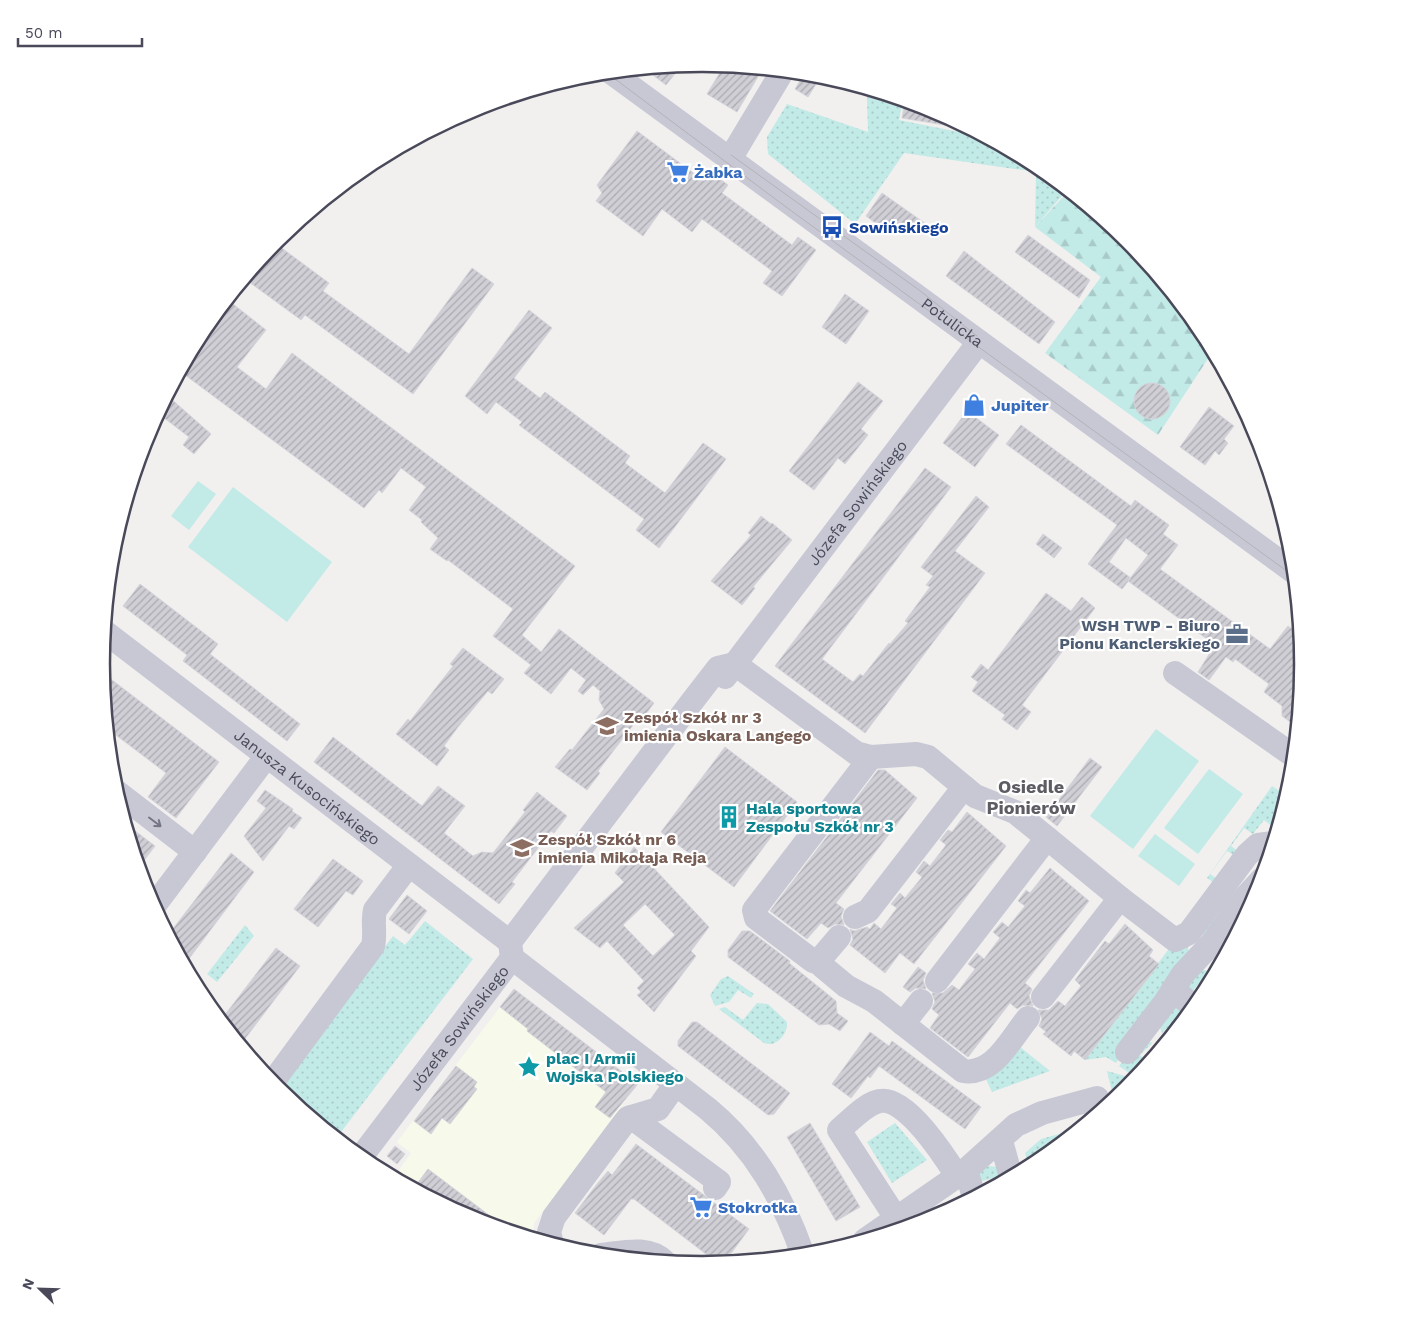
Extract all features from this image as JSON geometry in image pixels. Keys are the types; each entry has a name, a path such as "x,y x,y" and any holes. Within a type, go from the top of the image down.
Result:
{"street":[{"path":"730,158 778,78"},
{"name":"Potulicka","path":"620,79 1286,566"},
{"name":"Józefa Sowińskiego","path":"365,1151 691,703 718,668 735,664 979,342"},
{"name":"Janusza Kusocińskiego","path":"111,637 409,866 675,1086 722,1120 758,1161 780,1198 800,1248"},
{"path":"735,664 849,748 863,756 916,754 928,757 981,799 1015,812 1120,898 1175,940 1183,938 1189,933 1247,855 1258,845 1266,844"},
{"path":"1175,673 1288,751"},
{"path":"160,899 266,757"},
{"path":"871,757 754,910 756,918 812,961 821,963 846,986 874,1002 963,1071 982,1070 992,1063 1028,1018"},
{"path":"854,917 868,911 964,787"},
{"path":"127,800 195,852"},
{"path":"937,982 1047,838"},
{"path":"277,1076 373,946 375,910 409,866"},
{"path":"1043,997 1120,898"},
{"path":"1127,1052 1183,974 1235,922"},
{"path":"821,963 822,957 839,937"},
{"path":"1174,989 1188,1002"},
{"path":"903,1024 921,1001"},
{"path":"550,1236 549,1232 557,1212 624,1123 631,1117 651,1113 658,1109 675,1086"},
{"path":"881,1229 961,1173 1001,1141 1016,1125 1032,1117 1098,1098"},
{"path":"896,1218 839,1130 873,1103 884,1100 903,1108 961,1173 971,1191"},
{"path":"631,1117 719,1182 715,1188"},
{"path":"1001,1141 1009,1170"},
{"path":"632,1252 640,1251 652,1254"}],"shaded area":[{"path":"514,989 638,1084 534,1223 533,1231 476,1211 398,1172 411,1153 397,1142"}],"green space":[{"path":"868,97 902,107 899,120 960,132 999,152 1030,171 904,153 855,224 768,154 767,137 787,104 868,132"},
{"path":"1036,176 1063,195 1035,227"},
{"path":"1064,196 1066,198 1093,219 1148,274 1195,336 1208,358 1158,435 1045,353 1101,277 1035,227"},
{"path":"198,481 216,494 189,530 171,516"},
{"path":"233,487 332,562 287,622 188,547"},
{"path":"1156,729 1199,761 1133,849 1090,816"},
{"path":"1209,769 1243,794 1198,854 1164,828"},
{"path":"1272,786 1280,792 1272,826 1264,820 1253,834 1244,828 1231,846 1240,853 1237,857 1227,851 1210,874 1220,881 1217,885 1207,878"},
{"path":"1155,834 1195,864 1179,886 1138,856"},
{"path":"1213,917 1218,921 1206,937 1202,934 1187,948 1191,952 1116,1063 1106,1057 1085,1060 1171,946"},
{"path":"425,921 473,959 340,1133 312,1110 283,1082 393,936 405,945"},
{"path":"245,925 254,936 217,982 207,974"},
{"path":"1226,940 1218,956 1216,951"},
{"path":"1202,969 1208,971 1194,989 1196,992 1194,995 1187,992 1186,978"},
{"path":"728,976 754,994 751,998 738,990 729,1002 715,1006 710,995 721,979"},
{"path":"757,1003 768,1004 787,1022 786,1031 773,1044 764,1043 719,1009 725,1007 743,1020"},
{"path":"1173,1004 1184,1009 1162,1033 1160,1028"},
{"path":"1149,1042 1152,1043 1140,1055 1144,1059 1130,1073 1119,1066 1127,1055"},
{"path":"1015,1043 1050,1071 992,1092 984,1075"},
{"path":"1107,1071 1126,1077 1112,1092"},
{"path":"895,1123 927,1160 892,1183 867,1142"},
{"path":"1065,1132 1027,1159 1025,1153 1041,1139"},
{"path":"989,1166 997,1167 1002,1174 979,1182 979,1176 984,1168"}],"building":[{"path":"675,73 666,85 653,75"},
{"path":"720,73 759,76 737,112 707,94"},
{"path":"800,81 816,84 808,97 795,89"},
{"path":"904,108 944,125 902,118"},
{"path":"637,131 704,181 710,172 728,185 722,193 792,245 798,237 816,250 782,296 763,283 772,271 702,219 692,232 662,209 643,236 596,201 602,193 597,185"},
{"path":"882,193 926,224 919,235 911,228 908,232 896,223 889,233 866,216"},
{"path":"1028,235 1090,280 1079,298 1015,252"},
{"path":"282,248 329,283 323,291 409,354 472,268 494,284 413,394 305,315 301,320 250,283"},
{"path":"964,251 1055,322 1039,344 946,276"},
{"path":"845,294 869,311 846,344 822,327"},
{"path":"233,304 266,330 237,367 266,389 292,353 575,566 522,635 541,652 559,629 654,703 640,722 637,720 598,771 600,773 587,790 555,767 570,749 572,750 604,709 599,700 600,691 593,685 583,695 578,691 586,680 571,668 551,694 524,673 531,665 493,636 513,609 448,560 430,549 438,538 421,522 422,520 409,510 426,487 401,468 382,493 379,490 364,508 186,376 210,336"},
{"path":"529,310 552,328 514,378 540,398 545,392 630,456 625,463 665,493 703,443 726,459 659,548 636,530 644,519 519,425 522,422 496,402 487,414 465,396"},
{"path":"858,382 883,401 861,429 868,435 845,464 838,458 814,490 789,471"},
{"path":"1152,383 1159,384 1165,388 1169,394 1169,408 1165,414 1159,418 1152,419 1145,418 1139,414 1135,408 1134,401 1135,394 1139,388 1145,384"},
{"path":"173,401 211,434 194,454 183,445 189,437 165,419"},
{"path":"1209,407 1234,426 1224,439 1228,443 1219,455 1215,451 1205,465 1180,447"},
{"path":"967,411 999,435 975,467 943,443"},
{"path":"1021,425 1131,506 1135,500 1169,525 1163,534 1178,545 1160,569 1270,649 1288,626 1293,630 1294,664 1291,723 1282,716 1282,706 1264,692 1269,684 1235,659 1233,662 1226,657 1209,680 1198,672 1215,645 1128,581 1122,589 1088,564 1117,525 1006,444","holes":["1126,538 1148,555 1131,578 1109,562"]},
{"path":"925,468 951,487 822,659 853,682 860,674 863,676 889,643 908,623 905,621 930,587 926,585 933,576 921,567 976,496 989,507 955,551 985,573 865,733 775,666"},
{"path":"761,516 792,540 753,587 755,588 742,605 711,581 751,535 748,533"},
{"path":"1043,534 1062,548 1054,558 1036,544"},
{"path":"140,584 218,644 210,654 300,724 287,741 183,661 187,655 123,606"},
{"path":"1046,593 1071,611 1082,597 1095,608 1022,705 1031,712 1017,730 1002,719 1005,715 972,691 978,682 971,677 981,664 988,670"},
{"path":"463,648 504,679 492,694 488,691 458,727 444,746 449,750 437,766 396,734 408,719 410,721 453,666 450,664"},
{"path":"111,679 219,762 176,818 148,797 166,773 115,734"},
{"path":"333,737 422,806 438,786 465,806 444,833 473,856 482,852 493,853 525,812 523,810 537,792 567,816 554,833 551,831 512,882 515,884 499,904 314,762"},
{"name":"Hala sportowa Zespołu Szkół nr 3","path":"725,747 797,802 734,887 661,832"},
{"path":"1090,758 1102,767 1057,826 1046,817"},
{"path":"878,770 885,770 917,798 836,903 844,909 841,916 844,925 835,924 828,928 821,923 807,939 770,911"},
{"path":"265,790 293,809 292,811 302,818 294,829 289,826 263,861 244,836 266,808 257,801"},
{"path":"967,812 1006,846 914,964 900,953 885,973 850,945 853,939 850,929 854,931 867,927 870,929 874,923 881,929 897,908 891,904 900,893 905,898 922,877 916,872 924,861 930,866 946,845 940,840 948,830 952,832"},
{"path":"135,831 155,846 144,860"},
{"path":"634,847 709,927 691,951 696,956 654,1012 637,995 641,992 637,988 644,981 607,941 600,948 574,928 624,882 615,873","holes":["645,904 675,935 653,956 623,925"]},
{"path":"231,853 254,872 189,958 173,928"},
{"path":"333,859 363,881 353,895 346,891 318,927 294,909"},
{"path":"1050,868 1089,901 1025,983 1032,989 1029,996 1033,1006 1023,1005 1017,1009 1010,1003 968,1057 930,1028 939,1015 932,1009 935,1002 932,993 943,993 952,985 959,990 975,969 968,964 977,953 984,959 1000,938 993,932 1002,922 1008,927 1025,906 1018,901 1026,890 1030,893"},
{"path":"407,895 427,911 409,934 389,919"},
{"path":"1125,924 1153,950 1149,956 1159,964 1085,1060 1074,1051 1071,1056 1043,1034 1046,1032 1039,1026 1042,1019 1038,1010 1049,1010 1058,1001 1065,1006 1081,986 1075,980 1105,941 1109,944"},
{"path":"742,931 750,931 790,961 789,963 836,1001 837,1013 848,1021 840,1031 829,1024 819,1025 728,957 728,950"},
{"path":"276,948 300,966 244,1039 225,1014"},
{"path":"918,967 926,973 923,980 926,989 916,988 910,992 903,987"},
{"path":"514,989 638,1084 610,1118 595,1107 606,1092 527,1031 528,1029 500,1007"},
{"path":"692,1022 697,1022 790,1093 774,1114 768,1115 678,1046 678,1041"},
{"path":"870,1032 889,1046 892,1041 981,1107 965,1129 879,1066 870,1078 868,1076 851,1098 832,1084"},
{"path":"456,1066 477,1082 474,1087 477,1089 450,1124 442,1118 431,1134 414,1121"},
{"path":"810,1123 860,1207 836,1221 787,1137"},
{"path":"636,1144 749,1229 730,1255 708,1256 634,1199 631,1199 604,1235 575,1213 608,1171 612,1175"},
{"path":"395,1146 405,1154 397,1164 387,1156"},
{"path":"428,1169 491,1217 441,1195 418,1183"}],"tram line":[{"path":"616,79 786,207 1286,571"},
{"path":"731,155 919,290 977,336"}],"place":[{"name":"Żabka","path":"678,172"},
{"name":"Sowińskiego","path":"832,227"},
{"name":"Jupiter","path":"974,405"},
{"name":"WSH TWP - Biuro Pionu Kanclerskiego","path":"1237,634"},
{"name":"Zespół Szkół nr 3 imienia Oskara Langego","path":"607,726"},
{"name":"Hala sportowa Zespołu Szkół nr 3","path":"729,817"},
{"name":"Zespół Szkół nr 6 imienia Mikołaja Reja","path":"522,848"},
{"name":"plac I Armii Wojska Polskiego","path":"529,1067"},
{"name":"Stokrotka","path":"701,1207"}],"district":[{"name":"Osiedle Pionierów","path":"1031,796"}]}
